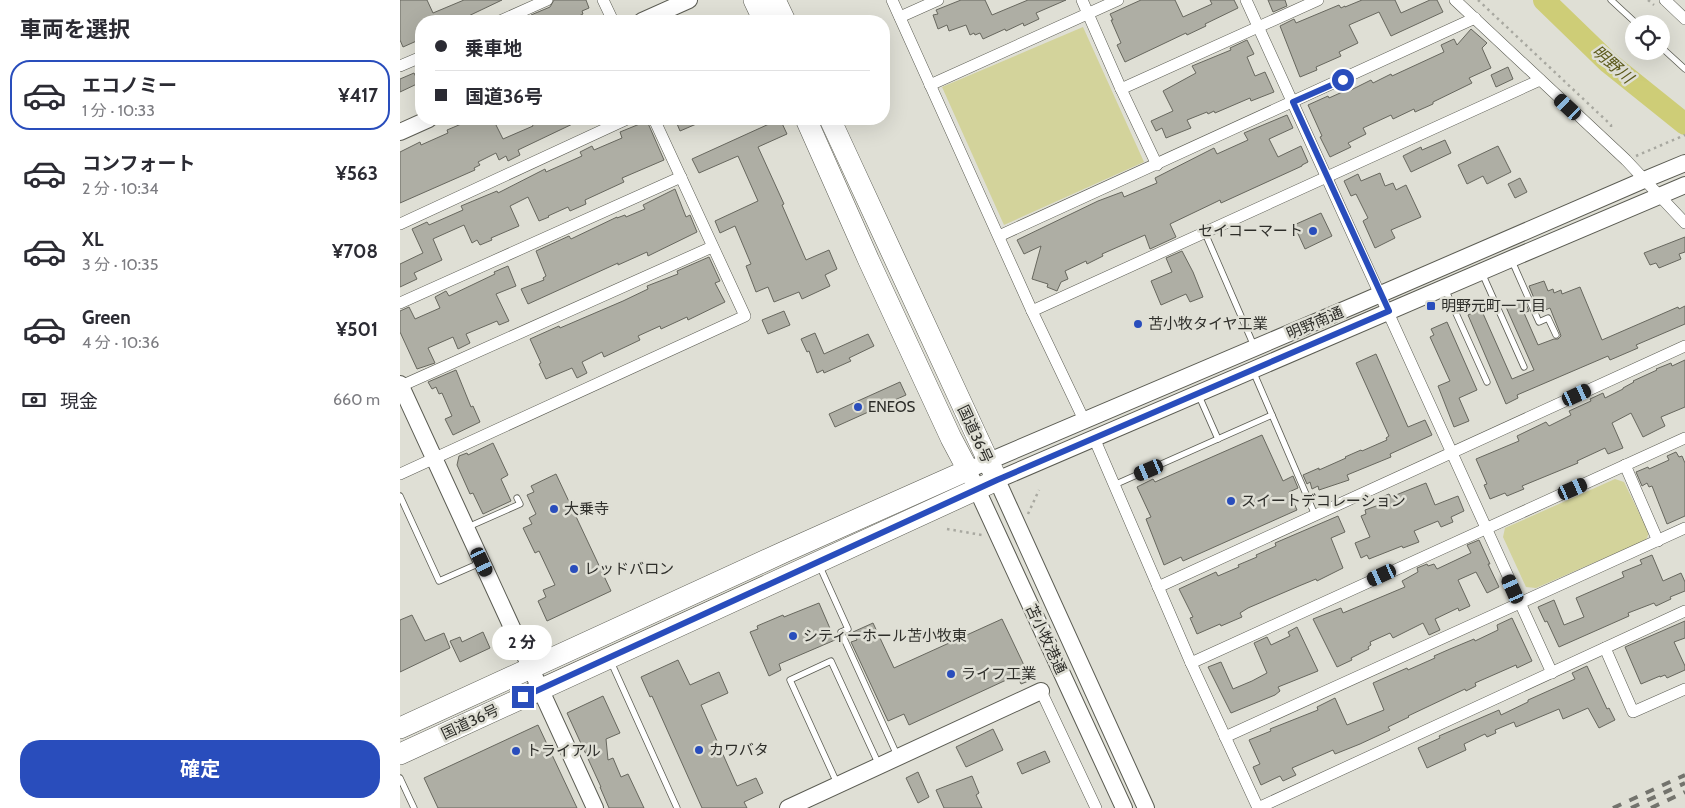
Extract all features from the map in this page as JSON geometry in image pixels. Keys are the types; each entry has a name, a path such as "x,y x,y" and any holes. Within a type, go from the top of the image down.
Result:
{"highway":[{"path":"754,0 761,15"},
{"path":"775,0 782,15"},
{"name":"国道36号","path":"400,728 968,470 951,438 809,125"},
{"name":"国道36号","path":"400,754 977,489 992,470 833,125"}],"street":[{"path":"513,15 547,0"},
{"path":"603,0 610,15"},
{"path":"655,15 689,0"},
{"path":"892,0 1032,311 1084,420"},
{"path":"900,17 938,0"},
{"path":"1082,0 1157,165"},
{"path":"930,85 1118,0"},
{"path":"1246,0 1552,673"},
{"path":"1121,89 1318,0"},
{"path":"1455,0 1612,147 1685,223"},
{"path":"1665,0 1685,19"},
{"path":"999,236 1475,18"},
{"path":"400,66 415,60"},
{"path":"1032,311 1540,80"},
{"path":"400,132 416,125"},
{"path":"400,224 614,125"},
{"path":"400,474 745,316 657,125"},
{"name":"明野南通","path":"992,470 1084,420 1685,163"},
{"path":"400,303 681,177"},
{"name":"明野南通","path":"968,470 992,470 1094,438 1681,187"},
{"path":"594,808 400,385 712,247"},
{"path":"1158,587 1685,346"},
{"path":"1190,375 1198,394"},
{"path":"1094,438 1191,663 1258,808 1685,611"},
{"path":"1191,663 1685,438"},
{"path":"1625,465 1658,541"},
{"name":"苫小牧港通","path":"968,470 1124,808"},
{"name":"苫小牧港通","path":"992,470 1146,808"},
{"path":"1225,737 1685,528"},
{"path":"1605,648 1633,712 1685,689"},
{"path":"788,808 1041,691 1096,808"}],"lane":[{"path":"1611,0 1627,15"},
{"path":"1670,55 1685,69"},
{"path":"1205,233 1255,348"},
{"path":"1511,259 1539,322 1548,318 1556,335"},
{"path":"1481,271 1524,366"},
{"path":"1444,287 1487,382"},
{"path":"1253,371 1316,515"},
{"path":"1198,394 1218,440"},
{"path":"1114,485 1272,415"},
{"path":"400,496 440,581 482,562"},
{"path":"467,528 520,504 517,498"},
{"path":"817,562 848,630 841,632 898,757"},
{"path":"609,658 677,808"},
{"path":"838,785 790,680 831,661 879,766"},
{"path":"400,778 414,808"}],"path":[{"path":"1478,0 1612,126 1612,147"},
{"path":"1641,154 1685,135"}],"green space":[{"path":"1083,27 1144,162 1004,225 942,87"},
{"path":"1615,479 1624,482 1649,533 1646,540 1536,588 1526,587 1503,537 1505,528"}],"building":[{"path":"400,0 427,0 433,13 464,0 502,0 471,15 415,15 415,42 403,47 400,40"},
{"path":"554,0 586,0 589,8 582,11 583,14 581,15 531,15 550,7"},
{"path":"961,0 985,0 992,15 1028,0 1066,0 1036,13 1039,19 1024,26 1023,23 1006,31 1005,29 983,39 980,33 970,35 966,25 949,31 947,25 938,29 933,15 938,14 936,10"},
{"path":"1141,0 1175,0 1183,17 1212,4 1210,0 1234,0 1238,8 1205,24 1206,26 1187,35 1186,33 1125,62 1117,45 1121,43 1110,14"},
{"path":"1268,0 1285,0 1287,6 1273,12"},
{"path":"1362,0 1395,0 1401,13 1430,0 1437,0 1443,12 1391,36 1379,12 1349,25 1358,43 1339,52 1341,56 1316,67 1317,70 1300,77 1280,26 1294,19 1296,23 1339,5 1341,8"},
{"path":"1471,29 1487,43 1482,48 1491,68 1469,78 1472,83 1433,102 1433,104 1415,112 1414,109 1393,119 1391,115 1363,128 1366,134 1348,143 1351,147 1330,157 1308,105 1328,96 1329,98 1349,89 1349,91 1371,80 1373,83 1391,74 1392,76 1444,52 1441,45 1454,39 1457,45"},
{"path":"1247,40 1254,54 1247,57 1255,76 1265,72 1274,92 1251,101 1250,98 1215,113 1214,111 1208,114 1207,112 1187,120 1191,128 1166,138 1162,128 1156,131 1151,121 1173,111 1163,91 1196,73 1192,66 1231,50 1230,48"},
{"path":"1508,67 1513,79 1496,87 1491,75"},
{"path":"414,73 415,85 400,92 400,79"},
{"path":"1287,115 1293,128 1269,139 1278,157 1301,146 1308,162 1302,166 1221,203 1220,200 1170,224 1176,237 1150,249 1145,235 1102,254 1103,256 1087,264 1086,261 1065,271 1068,279 1061,282 1057,291 1047,287 1048,284 1032,279 1041,246 1024,254 1017,240 1098,201 1122,192 1124,197 1157,183 1155,178 1214,148 1217,154 1248,140 1244,133"},
{"path":"459,125 496,125 503,139 533,125 570,125 518,150 520,155 508,161 506,156 499,160 496,153 478,162 480,165 474,168 475,170 400,203 400,152 420,142 421,145 448,133 447,130"},
{"path":"637,125 649,125 664,160 622,178 624,182 585,200 586,204 570,211 568,207 539,221 528,197 510,206 519,226 480,245 477,240 472,243 464,225 435,238 433,239 442,260 414,273 417,279 400,287 400,264 423,253 412,229 427,222 429,225 463,210 461,206 497,191 498,193 545,169 546,172 582,156 580,152 592,146 594,150 622,138 620,132"},
{"path":"678,125 694,125 680,131"},
{"path":"767,125 783,125 787,134 758,147 784,204 782,205 806,260 829,250 837,269 825,275 830,286 802,299 799,292 774,302 768,287 756,292 746,266 751,264 735,226 720,233 715,221 758,201 738,156 699,173 692,159"},
{"path":"1445,140 1451,153 1411,172 1403,156 1421,147 1422,150"},
{"path":"1498,146 1511,172 1487,184 1483,176 1467,184 1458,165"},
{"path":"1380,173 1385,186 1393,183 1396,190 1406,185 1421,217 1391,230 1395,238 1375,248 1363,221 1368,218 1356,194 1351,196 1344,181 1358,174 1361,181"},
{"path":"1520,178 1527,192 1515,198 1508,184"},
{"path":"675,189 686,217 690,215 697,232 648,256 647,252 618,265 618,263 528,304 521,289 544,280 543,278 546,276 536,251 569,236 571,239 617,217 625,215 626,217 645,209 643,205"},
{"name":"セイコーマート","path":"1321,213 1332,236 1305,249 1294,225"},
{"path":"1685,237 1685,252 1679,254 1681,259 1659,268 1656,263 1650,265 1644,253"},
{"path":"1182,251 1203,297 1190,302 1186,294 1161,305 1151,281 1172,272 1166,258"},
{"path":"709,257 720,281 715,283 725,302 688,320 687,317 661,329 660,326 638,336 640,340 604,357 602,352 582,362 587,373 577,378 572,368 546,379 530,339 623,301 648,289 647,286 678,274 677,271"},
{"path":"508,266 516,286 496,294 509,321 499,325 497,321 466,334 470,343 458,349 453,337 428,348 435,363 417,369 400,332 400,311 409,307 415,319 440,308 435,297 446,291 449,296"},
{"path":"1544,281 1548,291 1553,289 1554,293 1561,290 1562,294 1580,287 1602,340 1678,307 1679,309 1685,306 1685,324 1636,345 1638,348 1610,360 1608,356 1517,395 1518,398 1506,404 1468,315 1481,309 1512,379 1534,370 1506,307 1524,299 1529,311 1524,313 1538,345 1558,339 1561,336 1550,308 1545,310 1543,306 1538,308 1529,286"},
{"path":"784,311 790,325 768,334 762,320"},
{"path":"1447,322 1477,390 1459,398 1469,421 1454,427 1438,386 1450,381 1430,337 1434,335 1431,329"},
{"path":"815,333 824,354 868,334 874,346 849,358 851,361 824,373 823,370 817,373 809,351 807,352 801,339"},
{"path":"1376,354 1408,427 1425,420 1432,435 1390,454 1391,457 1347,475 1349,480 1319,490 1318,486 1312,489 1310,482 1307,484 1303,475 1319,468 1319,470 1387,440 1386,438 1389,436 1356,363"},
{"path":"1685,360 1685,407 1661,417 1665,426 1643,437 1631,413 1612,423 1623,448 1608,454 1605,448 1577,461 1578,463 1522,486 1524,489 1507,496 1505,493 1490,499 1484,485 1487,484 1476,459 1519,441 1517,436 1546,422 1549,426 1571,415 1569,411 1591,401 1590,399 1603,393 1605,398 1656,369 1671,363 1672,366"},
{"path":"456,370 471,407 473,406 480,422 453,435 445,419 452,416 442,393 439,394 436,387 432,389 428,382"},
{"path":"900,382 906,395 835,427 829,414"},
{"name":"スイートデコレーション","path":"1262,435 1283,481 1293,476 1298,488 1289,492 1297,510 1183,561 1181,557 1164,565 1146,519 1151,517 1137,487 1153,479 1155,482"},
{"path":"493,443 508,475 501,479 511,501 483,514 473,493 470,494 457,465 459,456 467,453 468,455"},
{"path":"1676,452 1679,457 1682,456 1685,463 1685,516 1667,524 1652,486 1649,487 1647,483 1642,486 1636,472 1648,467 1649,469 1669,460 1667,456"},
{"path":"556,474 611,591 547,621 538,601 546,597 543,590 555,585 539,551 535,553 523,528 532,524 529,518 536,514 527,495 534,492 531,486"},
{"path":"1426,483 1435,505 1458,496 1464,511 1451,517 1453,522 1441,527 1438,521 1414,531 1419,542 1403,548 1402,546 1369,559 1367,555 1361,558 1355,543 1370,537 1361,516 1366,514 1365,510 1379,505 1377,499 1389,494 1391,497"},
{"path":"1338,516 1345,532 1331,538 1343,568 1317,581 1316,579 1248,608 1240,613 1242,617 1197,634 1190,618 1193,617 1179,589 1216,572 1218,576 1239,567 1238,565 1276,546 1275,543"},
{"path":"1479,540 1499,587 1487,593 1476,572 1458,580 1470,606 1459,611 1458,608 1435,619 1440,630 1429,635 1423,623 1393,638 1390,633 1370,642 1369,649 1337,667 1313,619 1341,608 1343,613 1405,587 1402,581 1418,572 1417,568 1427,564 1428,566 1434,564 1437,569 1471,553 1467,545"},
{"path":"1652,555 1663,581 1681,573 1685,582 1685,591 1670,597 1671,599 1656,606 1654,603 1628,613 1629,616 1559,647 1538,607 1554,600 1564,625 1584,617 1576,598 1624,577 1622,572 1642,564 1640,560"},
{"name":"シティーホール苫小牧東","path":"819,603 835,640 779,664 781,670 769,676 750,632 758,629 757,626 783,615 784,617"},
{"path":"412,615 425,641 444,633 450,648 400,672 400,620"},
{"path":"1512,618 1532,661 1517,668 1516,665 1475,683 1476,686 1466,691 1465,689 1408,716 1388,727 1390,730 1360,744 1335,754 1333,750 1292,768 1296,775 1283,781 1280,776 1261,785 1253,767 1260,764 1249,740 1271,731 1270,729 1318,710 1317,707 1335,698 1347,725 1384,710 1373,683 1407,668 1408,670 1435,658 1434,656 1474,639 1475,641 1498,630 1497,625"},
{"path":"1002,619 1031,680 1021,684 1017,675 909,725 904,714 888,721 851,642 857,640 853,632 873,623 894,668"},
{"path":"1685,621 1685,638 1674,642 1685,670 1667,678 1665,675 1660,676 1641,684 1625,647"},
{"path":"1297,627 1318,671 1278,687 1280,691 1275,695 1231,713 1208,667 1221,662 1233,689 1252,681 1267,673 1254,643 1267,637 1271,645 1290,636 1288,632"},
{"path":"483,632 490,648 460,662 450,641 460,637 462,642"},
{"path":"678,660 690,685 719,672 728,693 701,705 737,786 756,778 763,793 744,802 747,808 702,808 652,696 650,697 641,677"},
{"path":"1587,666 1607,709 1609,708 1615,720 1599,728 1588,708 1563,719 1559,709 1516,727 1514,722 1495,730 1496,733 1487,737 1485,734 1464,744 1466,750 1427,768 1418,748 1440,738 1439,736 1499,710 1501,715 1528,702 1528,700 1575,679 1572,673"},
{"path":"603,696 620,733 606,739 608,760 613,758 621,777 628,774 644,808 609,808 567,713"},
{"name":"トライアル","path":"538,725 577,808 438,808 424,778"},
{"path":"993,729 1003,750 966,767 956,747"},
{"path":"1045,751 1050,762 1022,774 1017,763"},
{"path":"918,772 929,797 918,803 906,778"},
{"path":"972,776 979,793 976,795 982,808 944,808 936,790"}],"waterway":[{"name":"明野川","path":"1544,0 1609,63 1685,124"}],"railway":[{"path":"1613,808 1685,775"},
{"path":"1631,808 1685,783"},
{"path":"1651,808 1685,792"}],"place":[{"name":"セイコーマート","path":"1313,231"},
{"name":"明野元町一丁目","path":"1431,306"},
{"name":"苫小牧タイヤ工業","path":"1138,324"},
{"name":"ENEOS","path":"858,407"},
{"name":"スイートデコレーション","path":"1231,501"},
{"name":"大乗寺","path":"554,509"},
{"name":"レッドバロン","path":"574,569"},
{"name":"シティーホール苫小牧東","path":"793,636"},
{"name":"ライフ工業","path":"951,674"},
{"name":"カワバタ","path":"699,750"},
{"name":"トライアル","path":"516,751"}],"route":[{"path":"523,697 997,480 1389,311 1293,102 1343,80"}]}
